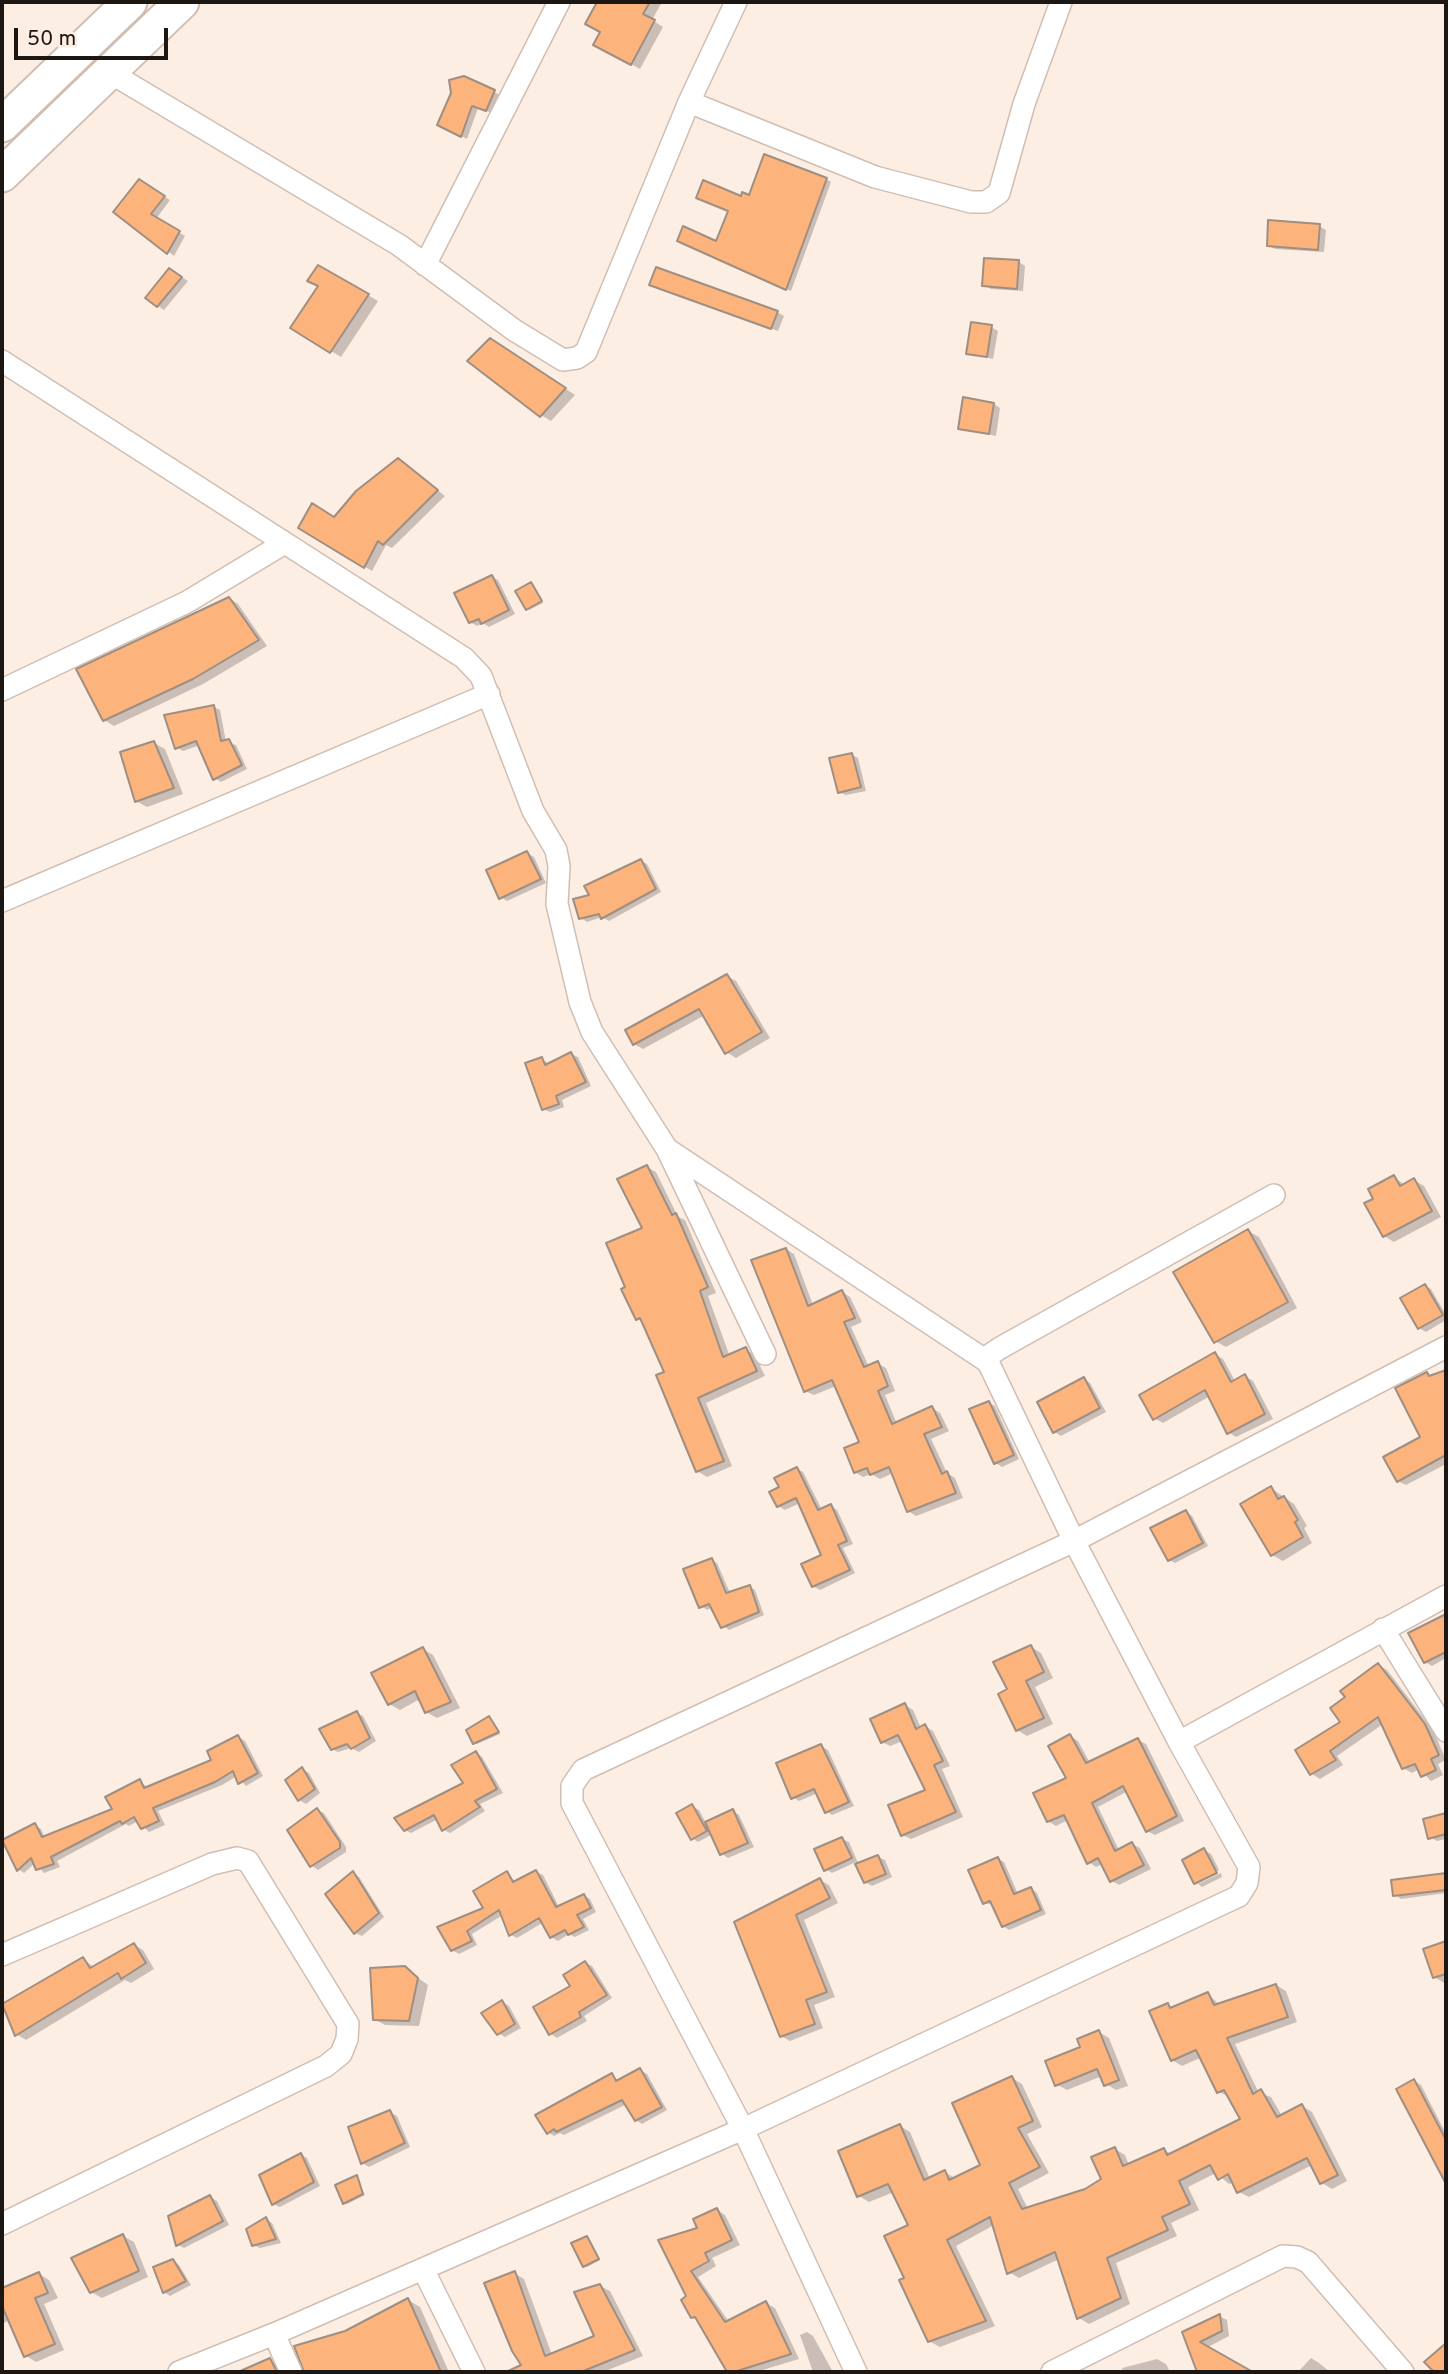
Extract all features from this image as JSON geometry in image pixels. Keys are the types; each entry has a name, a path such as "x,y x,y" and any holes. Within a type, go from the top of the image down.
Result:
{"main road":[{"path":"2,125 130,2"},
{"path":"2,175 181,2"}],"street":[{"path":"425,265 559,2"},
{"path":"109,72 398,245 563,360 577,358 586,352 689,102 736,2"},
{"path":"689,102 875,177 971,202 986,202 999,192 1024,104 1061,2"},
{"path":"2,361 464,659 481,676 533,811 556,850 559,866 557,904 580,1002 592,1032 667,1149 765,1354"},
{"path":"2,690 187,602 284,544"},
{"path":"2,901 489,694"},
{"path":"179,2372 274,2334 743,2129 1239,1896 1247,1883 1249,1867 1179,1742 1074,1541 988,1363 667,1149"},
{"path":"988,1363 991,1354 1000,1348 1274,1195"},
{"path":"856,2372 743,2129 572,1804 572,1786 583,1770 1074,1541 1446,1347"},
{"path":"1179,1742 1446,1595"},
{"path":"1383,1629 1446,1731"},
{"path":"2,1955 212,1864 237,1858 248,1861 348,2024 347,2039 341,2054 326,2066 2,2224"},
{"path":"1052,2372 1283,2256 1297,2256 1308,2262 1403,2372"},
{"path":"423,2269 474,2372"},
{"path":"274,2334 291,2372"}],"building":[{"path":"597,2 650,2 643,14 655,20 631,65 593,45 600,32 585,24"},
{"path":"464,76 495,90 486,111 472,106 461,137 437,125 451,93 449,80"},
{"path":"764,154 827,178 786,290 677,241 683,226 716,241 728,211 696,198 703,180 741,196 742,192 749,195"},
{"path":"139,179 165,196 151,214 180,231 167,254 113,212"},
{"path":"1268,220 1320,224 1318,250 1267,246"},
{"path":"984,258 1019,260 1017,289 982,286"},
{"path":"318,265 369,294 330,353 290,328 318,286 307,281"},
{"path":"656,267 778,311 771,329 649,285"},
{"path":"169,268 182,277 157,307 145,298"},
{"path":"971,322 992,325 987,357 966,354"},
{"path":"490,338 566,388 540,417 467,361"},
{"path":"963,397 994,403 989,434 958,429"},
{"path":"398,458 438,490 383,545 378,541 364,568 298,528 312,503 334,517 356,491"},
{"path":"492,575 509,610 481,624 479,619 469,623 454,593"},
{"path":"531,582 542,601 526,610 515,591"},
{"path":"229,597 259,640 193,679 103,721 76,669"},
{"path":"214,705 221,741 229,739 242,765 213,780 196,741 175,749 164,715"},
{"path":"154,741 174,788 135,802 120,752"},
{"path":"852,753 861,787 838,793 829,758"},
{"path":"527,851 541,879 499,899 486,870"},
{"path":"641,859 656,889 601,919 599,914 579,919 573,899 589,895 584,886"},
{"path":"727,974 762,1032 725,1054 699,1009 633,1045 625,1030"},
{"path":"571,1052 586,1082 556,1096 559,1104 542,1110 525,1063 542,1057 545,1065"},
{"path":"647,1165 672,1215 676,1213 708,1287 700,1291 723,1357 746,1347 757,1371 698,1398 724,1461 696,1472 656,1375 664,1372 640,1318 636,1320 621,1289 625,1287 606,1243 642,1228 617,1179"},
{"path":"1394,1175 1400,1186 1414,1178 1432,1211 1383,1237 1364,1203 1373,1199 1368,1189"},
{"path":"1248,1229 1288,1302 1214,1343 1173,1272"},
{"path":"786,1248 808,1306 842,1290 855,1318 844,1322 864,1367 878,1361 888,1386 878,1391 892,1424 932,1406 942,1427 924,1434 942,1474 947,1471 956,1493 907,1512 889,1467 870,1475 867,1468 854,1473 844,1448 859,1442 832,1380 804,1392 751,1260"},
{"path":"1425,1284 1443,1315 1418,1329 1400,1298"},
{"path":"1215,1352 1231,1382 1245,1374 1265,1414 1227,1434 1205,1390 1153,1420 1139,1395"},
{"path":"1446,1370 1446,1455 1397,1482 1383,1457 1420,1437 1395,1388 1427,1372 1429,1376"},
{"path":"1084,1377 1100,1408 1053,1433 1037,1402"},
{"path":"989,1401 1014,1455 994,1464 969,1409"},
{"path":"797,1467 818,1510 831,1504 847,1541 838,1545 850,1570 812,1587 801,1564 821,1555 796,1498 777,1507 769,1492 779,1487 774,1478"},
{"path":"1271,1486 1278,1499 1284,1496 1298,1520 1295,1522 1303,1537 1271,1556 1240,1504"},
{"path":"1186,1510 1203,1543 1168,1561 1150,1528"},
{"path":"712,1558 726,1593 750,1585 759,1612 721,1628 709,1604 699,1608 683,1569"},
{"path":"1446,1614 1446,1652 1424,1663 1408,1633"},
{"path":"1031,1645 1044,1672 1026,1681 1044,1718 1016,1731 998,1694 1007,1689 993,1662"},
{"path":"423,1647 451,1702 425,1713 415,1691 388,1705 371,1673"},
{"path":"1378,1663 1425,1724 1439,1755 1431,1759 1436,1770 1421,1777 1415,1764 1402,1769 1378,1717 1330,1751 1336,1760 1310,1775 1295,1750 1340,1722 1330,1708 1345,1697 1340,1691"},
{"path":"905,1703 916,1729 925,1724 943,1761 934,1765 956,1812 901,1836 888,1805 925,1790 898,1735 881,1743 870,1719"},
{"path":"357,1711 370,1738 351,1749 347,1744 331,1750 319,1729"},
{"path":"489,1716 499,1732 473,1744 466,1730"},
{"path":"1070,1734 1086,1763 1138,1738 1177,1816 1146,1832 1123,1786 1092,1803 1115,1851 1132,1842 1144,1865 1110,1882 1098,1858 1087,1864 1064,1815 1047,1822 1033,1793 1066,1778 1048,1746"},
{"path":"238,1735 258,1773 238,1784 233,1771 215,1782 153,1808 159,1821 141,1829 134,1817 122,1824 120,1821 51,1857 54,1864 36,1870 31,1858 17,1871 2,1840 35,1823 42,1837 112,1809 105,1797 140,1779 144,1788 211,1760 207,1751"},
{"path":"821,1744 849,1802 825,1813 814,1789 791,1799 776,1763"},
{"path":"476,1751 497,1789 475,1801 480,1807 442,1831 434,1815 404,1831 394,1818 463,1783 451,1765"},
{"path":"302,1767 315,1789 298,1801 285,1780"},
{"path":"692,1804 707,1831 691,1840 676,1813"},
{"path":"317,1808 340,1842 340,1848 310,1867 287,1830"},
{"path":"733,1809 748,1843 720,1855 705,1822"},
{"path":"1446,1813 1446,1834 1428,1839 1423,1819"},
{"path":"842,1837 852,1858 824,1871 814,1849"},
{"path":"1204,1848 1217,1873 1194,1884 1182,1860"},
{"path":"878,1855 886,1874 864,1883 855,1864"},
{"path":"998,1857 1014,1894 1031,1887 1041,1910 1002,1927 990,1901 983,1904 968,1870"},
{"path":"536,1870 556,1907 584,1894 591,1908 577,1915 584,1927 568,1935 565,1930 550,1938 539,1918 509,1936 499,1910 467,1931 472,1941 451,1951 437,1927 483,1908 473,1891 507,1871 513,1882"},
{"path":"353,1871 379,1913 354,1934 325,1894"},
{"path":"1446,1873 1446,1890 1393,1896 1391,1880"},
{"path":"820,1878 830,1898 796,1915 827,1992 806,2000 815,2024 780,2037 734,1922"},
{"path":"1446,1941 1446,1974 1433,1978 1423,1949"},
{"path":"134,1943 146,1963 121,1979 118,1973 15,2036 2,2004 83,1957 90,1968"},
{"path":"585,1961 607,1995 579,2012 581,2017 549,2035 533,2007 570,1986 563,1975"},
{"path":"405,1966 418,1978 409,2021 373,2020 370,1968"},
{"path":"1276,1984 1288,2017 1227,2038 1253,2094 1261,2089 1277,2117 1302,2104 1338,2175 1320,2184 1307,2158 1237,2193 1228,2174 1218,2180 1210,2165 1179,2181 1190,2204 1162,2217 1168,2230 1107,2258 1121,2298 1077,2319 1055,2252 1007,2274 990,2217 947,2240 986,2321 928,2342 899,2280 904,2278 884,2236 908,2225 888,2184 857,2197 838,2151 900,2124 924,2180 945,2170 949,2180 980,2165 952,2103 1012,2076 1033,2121 1018,2128 1040,2167 1009,2183 1022,2209 1085,2189 1101,2179 1091,2157 1115,2147 1123,2166 1164,2148 1167,2155 1240,2119 1224,2090 1217,2093 1196,2050 1171,2061 1149,2011 1168,2003 1170,2008 1208,1992 1214,2005"},
{"path":"502,2000 515,2024 497,2035 481,2013"},
{"path":"1099,2030 1119,2080 1104,2086 1097,2069 1055,2086 1045,2061 1080,2047 1077,2039"},
{"path":"640,2068 662,2107 635,2121 622,2100 547,2134 535,2115 612,2073 616,2081"},
{"path":"1414,2079 1446,2140 1446,2184 1396,2089"},
{"path":"390,2110 405,2143 361,2164 348,2127"},
{"path":"301,2153 314,2182 272,2205 259,2175"},
{"path":"357,2175 363,2194 343,2204 335,2185"},
{"path":"210,2195 223,2221 176,2246 168,2216"},
{"path":"717,2208 732,2240 705,2253 709,2261 691,2271 725,2322 766,2301 791,2354 734,2372 727,2372 695,2317 691,2318 681,2300 686,2296 658,2240 697,2228 693,2219"},
{"path":"266,2217 276,2239 252,2246 246,2229"},
{"path":"123,2234 139,2271 90,2293 71,2258"},
{"path":"587,2236 599,2259 583,2267 571,2243"},
{"path":"173,2259 186,2281 163,2293 153,2267"},
{"path":"515,2271 545,2356 594,2336 574,2292 600,2284 635,2350 581,2372 506,2372 521,2365 512,2351 484,2283"},
{"path":"39,2272 48,2293 35,2298 55,2344 24,2357 2,2306 2,2288"},
{"path":"408,2298 441,2372 304,2372 294,2346 345,2331"},
{"path":"1220,2314 1222,2331 1200,2342 1253,2372 1197,2372 1182,2332"},
{"path":"1446,2343 1446,2372 1434,2372 1424,2362"},
{"path":"270,2358 277,2372 238,2372"}]}
